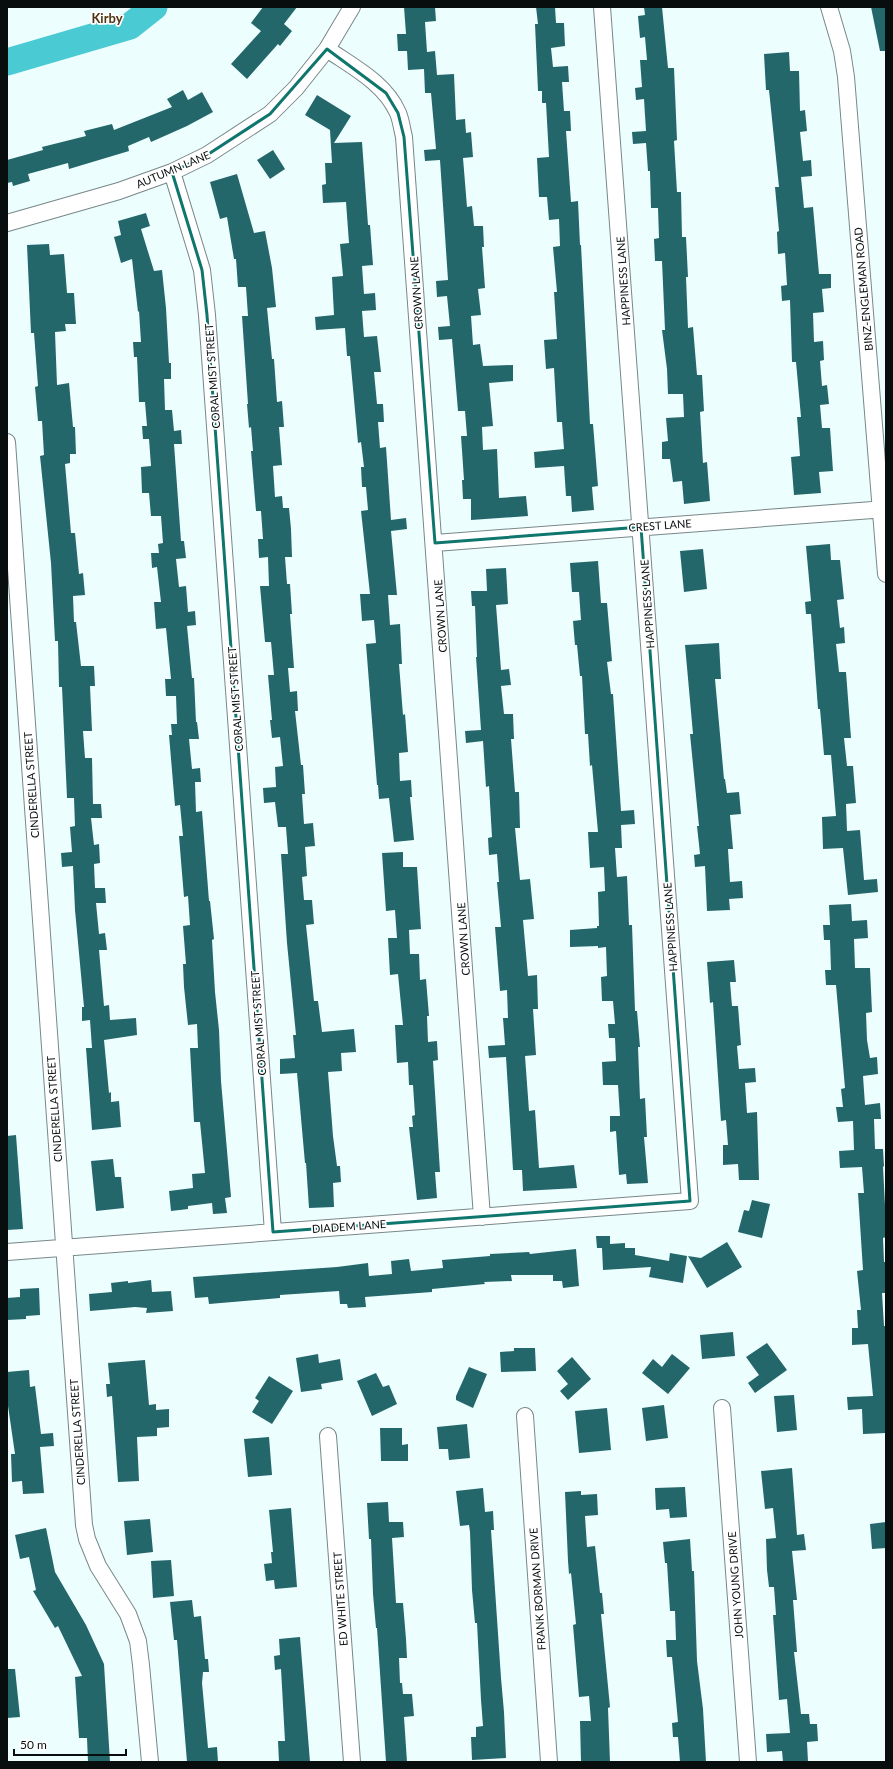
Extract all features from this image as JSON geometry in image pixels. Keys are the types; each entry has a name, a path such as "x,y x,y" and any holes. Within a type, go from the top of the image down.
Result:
{"street":[{"name":"AUTUMN LANE","path":"7,223 119,192 172,172 207,156 270,114 296,88 327,49 352,7"},
{"name":"HAPPINESS LANE","path":"602,7 690,1201"},
{"name":"BINZ-ENGLEMAN ROAD","path":"828,7 836,25 846,77 884,509 886,574"},
{"name":"CROWN LANE","path":"327,49 370,78 386,93 398,113 404,137 435,542 482,1217"},
{"name":"CORAL MIST STREET","path":"172,172 202,270 208,315 273,1232"},
{"name":"CINDERELLA STREET","path":"7,442 84,1525 87,1539 98,1566 128,1614 138,1641 150,1762"},
{"name":"CREST LANE","path":"435,542 884,509"},
{"name":"DIADEM LANE","path":"7,1252 690,1201"},
{"name":"JOHN YOUNG DRIVE","path":"722,1408 748,1762"},
{"name":"FRANK BORMAN DRIVE","path":"525,1416 550,1762"},
{"name":"ED WHITE STREET","path":"328,1436 352,1762"}],"highlighted area":[{"path":"327,49 386,93 398,113 404,137 435,543 641,527 690,1201 273,1232 207,315 202,270 172,172 207,155 270,114"}],"building":[{"path":"263,7 297,7 284,24 292,31 280,46 278,44 247,79 231,64 261,31 251,23"},
{"path":"404,7 435,7 436,21 425,22 427,52 435,51 437,75 454,74 456,120 465,119 466,133 471,132 473,157 463,158 467,207 472,206 474,226 483,226 484,247 482,247 485,288 478,289 481,315 471,316 473,345 480,344 483,366 513,365 513,381 489,383 493,426 482,427 483,450 497,449 499,498 526,496 528,516 471,520 471,499 463,499 462,480 464,480 461,436 467,436 465,411 458,411 452,339 439,340 438,327 450,326 447,296 437,297 436,281 448,280 440,160 425,161 424,150 436,149 431,93 425,93 424,69 408,70 407,51 398,51 397,34 406,34"},
{"path":"536,7 555,7 556,23 564,23 565,46 551,48 553,67 568,66 569,82 562,82 564,111 570,111 571,131 566,131 571,202 578,201 590,424 593,424 598,486 592,487 594,510 572,512 571,496 566,496 564,466 535,468 534,452 564,449 562,422 557,422 554,368 546,369 544,340 557,339 554,292 557,292 553,247 560,246 559,219 549,220 547,197 539,197 537,158 549,157 546,103 542,103 542,91 538,91 535,24 538,24"},
{"path":"644,7 662,7 668,68 674,68 677,140 674,141 677,192 681,192 682,237 686,237 688,328 693,327 697,375 702,375 704,411 700,412 703,463 707,462 710,501 684,504 682,481 673,482 670,459 662,459 662,442 668,441 666,418 684,417 683,394 668,394 667,369 662,330 665,330 662,261 655,261 654,239 659,238 658,208 651,208 650,171 648,171 646,143 633,144 632,132 646,131 644,99 636,100 635,88 642,87 640,60 647,60 645,37 640,38 638,16 645,15"},
{"path":"871,7 886,7 886,51 880,51"},
{"path":"789,52 790,71 799,71 800,111 805,110 807,131 800,132 803,161 811,160 812,176 801,177 804,208 813,207 819,274 831,274 831,288 822,289 824,312 813,313 814,342 823,341 824,360 820,361 822,386 827,385 829,404 820,405 822,428 830,428 833,471 819,472 821,493 794,495 791,457 800,456 797,417 801,417 796,362 792,362 790,300 782,301 781,286 787,285 785,253 778,254 777,232 779,231 775,187 779,187 769,90 766,90 764,54"},
{"path":"183,90 188,100 202,92 213,112 187,126 151,142 149,137 128,146 129,151 69,169 68,163 28,174 30,181 13,186 12,182 7,183 7,160 43,150 42,147 86,136 84,131 112,124 114,130 172,107 167,99"},
{"path":"317,95 351,116 334,143 362,142 368,225 370,225 373,265 362,266 364,294 375,293 376,310 362,311 364,337 377,336 381,372 374,372 377,404 383,404 384,422 378,422 380,448 386,447 391,520 406,518 407,529 391,531 397,595 388,595 390,625 400,624 402,664 399,664 403,715 405,714 408,752 399,753 400,781 411,780 412,797 410,797 414,840 394,842 389,798 379,799 377,785 366,644 376,643 374,620 362,621 360,594 370,594 361,511 368,510 366,487 362,487 361,467 364,467 361,442 358,443 350,356 347,356 345,328 316,330 315,317 334,315 332,277 343,276 340,244 349,243 346,202 323,203 322,185 326,184 325,163 332,163 330,130 305,115"},
{"path":"273,150 285,169 270,179 257,160"},
{"path":"237,174 254,233 265,231 272,268 276,307 267,308 272,359 274,359 277,402 282,401 284,427 279,427 282,465 273,466 275,497 282,496 283,508 289,508 291,529 292,557 285,557 287,584 290,584 292,614 290,614 294,668 288,668 290,692 297,691 298,711 295,711 301,765 303,765 305,794 302,794 304,824 313,823 315,846 305,847 307,876 302,877 304,900 312,900 314,924 306,925 314,1001 318,1001 322,1032 354,1029 356,1052 341,1053 342,1071 328,1072 333,1136 337,1166 340,1166 341,1182 333,1183 334,1207 309,1208 297,1073 280,1074 280,1059 295,1058 293,1035 296,1035 287,943 281,854 288,854 286,827 278,827 275,802 264,803 263,788 276,787 275,767 283,766 280,737 272,738 268,675 274,675 271,642 265,642 260,586 269,586 268,557 259,558 258,539 263,539 261,511 256,511 251,451 253,451 251,427 249,428 247,404 242,316 248,316 246,287 238,287 236,259 234,259 227,217 220,219 210,182"},
{"path":"146,213 150,226 141,229 154,271 162,270 166,308 171,379 164,379 165,410 172,410 174,431 181,430 182,444 174,444 181,541 184,541 186,558 176,559 179,587 186,586 188,612 195,611 196,625 187,626 192,678 194,678 196,722 199,739 189,739 192,769 200,768 201,782 195,782 196,812 202,811 209,901 214,939 212,940 215,992 231,1197 225,1198 227,1213 213,1214 212,1203 188,1206 188,1209 171,1211 169,1191 193,1188 192,1174 205,1173 200,1122 194,1122 190,1048 198,1048 197,1024 188,1025 184,987 183,964 186,964 183,926 190,925 188,896 184,897 181,861 179,836 183,836 180,805 175,806 169,735 172,735 171,724 177,724 176,696 166,696 165,679 171,679 166,628 156,629 154,602 161,602 157,567 152,568 151,553 159,553 158,544 163,543 161,516 151,516 149,493 142,493 141,467 151,466 149,439 143,439 142,426 147,426 145,402 139,402 137,357 134,357 133,342 141,342 139,311 138,312 132,259 121,263 114,237 121,235 118,221"},
{"path":"49,244 50,255 64,254 67,293 74,293 76,324 65,324 66,331 55,332 57,385 69,383 73,427 75,427 76,454 70,454 70,463 65,464 71,533 75,533 79,574 83,573 85,595 73,596 74,622 76,622 81,666 94,666 95,686 90,686 92,731 83,731 85,758 92,758 93,804 101,804 102,818 91,818 94,845 99,844 100,863 94,864 95,888 105,888 106,903 96,903 99,934 105,933 107,950 99,950 104,1006 109,1005 110,1020 136,1018 137,1035 104,1040 109,1093 111,1092 111,1102 119,1101 121,1127 92,1130 86,1048 92,1048 90,1020 82,1021 82,1007 84,1007 75,910 73,866 62,867 61,853 72,852 70,827 75,826 74,798 67,798 62,687 59,687 58,641 55,641 51,563 40,456 44,455 42,421 38,421 35,387 38,386 34,333 31,333 27,245"},
{"path":"830,544 831,560 840,560 844,599 837,600 840,628 844,627 845,643 836,644 839,672 846,672 851,738 844,738 847,766 853,766 856,803 846,804 847,831 860,830 864,880 877,879 878,892 848,895 843,848 823,849 822,817 836,816 831,755 824,755 820,709 818,709 811,614 806,614 805,602 811,601 806,546"},
{"path":"703,549 707,589 684,592 680,551"},
{"path":"598,561 601,603 607,603 612,661 607,662 611,694 613,694 621,811 634,810 635,824 621,825 622,848 615,848 617,877 627,876 629,925 632,925 635,1011 637,1011 640,1047 638,1047 640,1099 645,1098 647,1137 644,1137 648,1183 627,1184 626,1174 619,1175 616,1131 610,1132 610,1116 620,1116 618,1085 603,1085 602,1062 616,1061 615,1038 609,1038 608,1024 615,1024 613,1001 602,1001 601,977 607,976 606,947 570,947 570,930 597,928 597,926 599,926 598,892 605,891 604,867 590,868 588,832 598,832 592,765 590,766 588,734 585,734 582,676 580,676 573,621 581,620 579,592 572,592 570,563"},
{"path":"506,568 508,604 496,605 501,670 509,669 511,685 501,686 504,714 513,714 514,739 511,739 515,792 519,792 520,828 515,828 520,880 530,879 534,919 523,920 528,976 537,975 538,1009 533,1009 536,1055 525,1056 529,1111 535,1110 539,1168 574,1165 577,1188 523,1191 522,1170 513,1170 506,1057 489,1058 488,1046 505,1045 503,1018 508,1018 507,990 500,991 495,927 501,927 497,882 499,882 497,854 489,855 488,838 492,837 489,786 486,787 483,741 466,743 465,731 481,730 476,657 475,606 472,606 471,591 487,591 486,569"},
{"path":"719,643 721,679 715,679 724,779 727,793 739,792 741,814 730,815 733,849 728,849 730,882 742,881 743,898 729,899 730,910 707,911 705,866 695,867 694,855 700,854 697,826 699,826 690,734 693,734 685,645"},
{"path":"403,852 403,867 417,867 421,929 409,930 410,954 419,954 420,980 426,979 429,1016 427,1016 428,1042 437,1041 438,1060 433,1061 440,1172 435,1172 437,1198 417,1200 409,1127 413,1127 412,1116 415,1115 413,1085 409,1085 408,1062 397,1063 395,1025 403,1025 398,974 390,975 388,938 397,938 395,910 386,911 382,853"},
{"path":"851,904 852,921 867,920 868,938 854,939 855,968 870,968 872,1012 866,1013 867,1040 870,1058 877,1057 878,1074 863,1076 865,1105 880,1103 881,1119 874,1119 875,1149 883,1149 886,1237 883,1238 884,1262 886,1262 886,1293 882,1293 884,1326 886,1326 886,1433 863,1434 862,1409 848,1410 847,1397 873,1396 868,1344 852,1345 852,1328 858,1328 857,1310 861,1310 857,1271 863,1270 858,1193 864,1193 862,1167 840,1168 839,1151 854,1150 853,1121 838,1122 836,1107 843,1107 841,1089 845,1088 836,985 826,985 825,970 831,970 830,940 824,940 823,925 830,925 829,905"},
{"path":"734,960 736,982 730,982 732,1006 738,1006 741,1045 737,1046 739,1069 755,1068 756,1082 745,1083 747,1113 757,1112 759,1180 739,1180 738,1164 723,1165 723,1145 728,1145 726,1120 721,1121 713,1002 710,1003 707,962"},
{"path":"16,1135 23,1229 7,1230 7,1136"},
{"path":"113,1159 115,1177 121,1177 124,1208 96,1211 91,1161"},
{"path":"752,1200 770,1204 762,1238 738,1232 744,1210 749,1211"},
{"path":"596,1236 610,1236 610,1244 625,1243 625,1248 635,1248 635,1255 669,1261 670,1253 687,1256 683,1283 649,1277 651,1267 603,1270 602,1248 597,1248"},
{"path":"727,1242 742,1267 707,1288 688,1256 701,1258"},
{"path":"576,1249 579,1286 563,1288 562,1281 553,1281 553,1275 511,1275 512,1281 484,1282 485,1284 432,1289 432,1292 365,1297 366,1307 348,1308 347,1304 340,1304 339,1291 280,1295 280,1298 209,1304 208,1297 195,1298 193,1277 337,1267 368,1263 369,1276 392,1274 391,1261 409,1259 411,1271 443,1268 442,1260 490,1256 490,1254 529,1252 530,1254"},
{"path":"151,1280 152,1292 171,1291 173,1311 146,1313 147,1308 135,1307 90,1311 89,1294 112,1292 111,1283 128,1281 128,1283"},
{"path":"39,1288 40,1315 26,1316 26,1319 7,1320 7,1298 20,1297 20,1289"},
{"path":"733,1332 735,1356 702,1359 700,1335"},
{"path":"767,1343 787,1370 755,1393 748,1383 759,1375 746,1357"},
{"path":"514,1348 535,1348 536,1371 501,1372 500,1352 514,1351"},
{"path":"318,1354 319,1363 340,1359 343,1380 321,1384 322,1389 301,1392 296,1358"},
{"path":"672,1354 690,1368 668,1394 642,1373 653,1359 662,1367"},
{"path":"572,1357 591,1379 568,1400 560,1391 568,1384 557,1371"},
{"path":"145,1360 149,1405 156,1404 156,1410 169,1409 169,1427 157,1428 157,1436 137,1437 139,1481 118,1482 112,1396 107,1397 106,1384 110,1384 108,1363"},
{"path":"469,1367 487,1374 473,1408 456,1400 456,1396"},
{"path":"29,1370 30,1387 35,1386 41,1434 53,1433 54,1446 40,1447 44,1493 23,1494 22,1481 12,1482 11,1454 15,1454 8,1406 7,1372"},
{"path":"376,1373 383,1387 389,1385 397,1404 372,1416 357,1381"},
{"path":"269,1376 293,1391 272,1424 252,1412 259,1401 255,1398"},
{"path":"794,1395 797,1430 777,1432 774,1396"},
{"path":"664,1405 668,1438 646,1441 642,1408"},
{"path":"607,1408 611,1450 579,1453 575,1411"},
{"path":"467,1424 470,1458 449,1460 448,1449 439,1449 437,1427"},
{"path":"380,1428 402,1428 402,1445 408,1444 408,1461 381,1461"},
{"path":"269,1437 272,1475 248,1477 244,1439"},
{"path":"792,1468 797,1535 804,1534 806,1550 792,1551 797,1600 793,1600 797,1652 794,1652 801,1714 809,1714 810,1724 817,1724 818,1741 807,1742 808,1762 783,1762 782,1751 767,1752 766,1734 790,1733 787,1699 779,1700 773,1615 776,1615 774,1587 769,1587 767,1570 766,1539 776,1538 773,1508 765,1509 761,1471"},
{"path":"685,1487 687,1517 670,1518 669,1509 656,1510 655,1488"},
{"path":"483,1488 485,1512 493,1511 494,1530 491,1530 506,1758 472,1760 471,1737 476,1737 476,1727 483,1726 477,1623 475,1623 472,1590 469,1525 460,1526 456,1491"},
{"path":"581,1491 581,1495 597,1494 598,1515 585,1516 587,1547 595,1546 600,1593 602,1593 604,1614 601,1614 610,1707 608,1708 610,1762 581,1762 580,1721 591,1721 589,1696 579,1697 573,1625 576,1624 571,1573 569,1574 565,1492"},
{"path":"388,1502 389,1522 403,1522 404,1537 392,1538 396,1603 403,1603 406,1639 407,1658 399,1658 400,1683 402,1683 403,1694 412,1694 414,1716 404,1717 407,1762 386,1762 377,1628 373,1594 371,1539 369,1539 367,1503"},
{"path":"291,1508 297,1587 275,1589 274,1580 266,1581 264,1564 272,1563 271,1552 273,1552 269,1510"},
{"path":"150,1519 153,1552 127,1555 124,1521"},
{"path":"886,1522 886,1548 872,1549 870,1524"},
{"path":"46,1528 55,1572 86,1625 104,1664 110,1762 88,1762 87,1738 79,1738 75,1677 82,1676 58,1626 55,1628 33,1591 36,1590 29,1557 20,1559 15,1535"},
{"path":"690,1539 692,1571 694,1571 697,1661 703,1709 706,1762 680,1762 678,1737 673,1737 672,1723 678,1722 672,1657 667,1657 666,1640 676,1640 675,1611 670,1611 667,1563 665,1563 663,1542"},
{"path":"171,1560 174,1596 153,1598 151,1561"},
{"path":"192,1600 194,1617 201,1616 205,1659 208,1659 209,1672 203,1672 202,1683 208,1748 217,1747 218,1762 187,1762 177,1640 174,1640 170,1602"},
{"path":"300,1637 310,1762 279,1762 278,1741 285,1741 281,1669 275,1670 274,1656 280,1655 279,1639"},
{"path":"7,1669 15,1669 20,1717 7,1718"}],"waterway":[{"path":"7,62 130,26 154,7"}],"district":[{"name":"Kirby","path":"107,18"}]}
